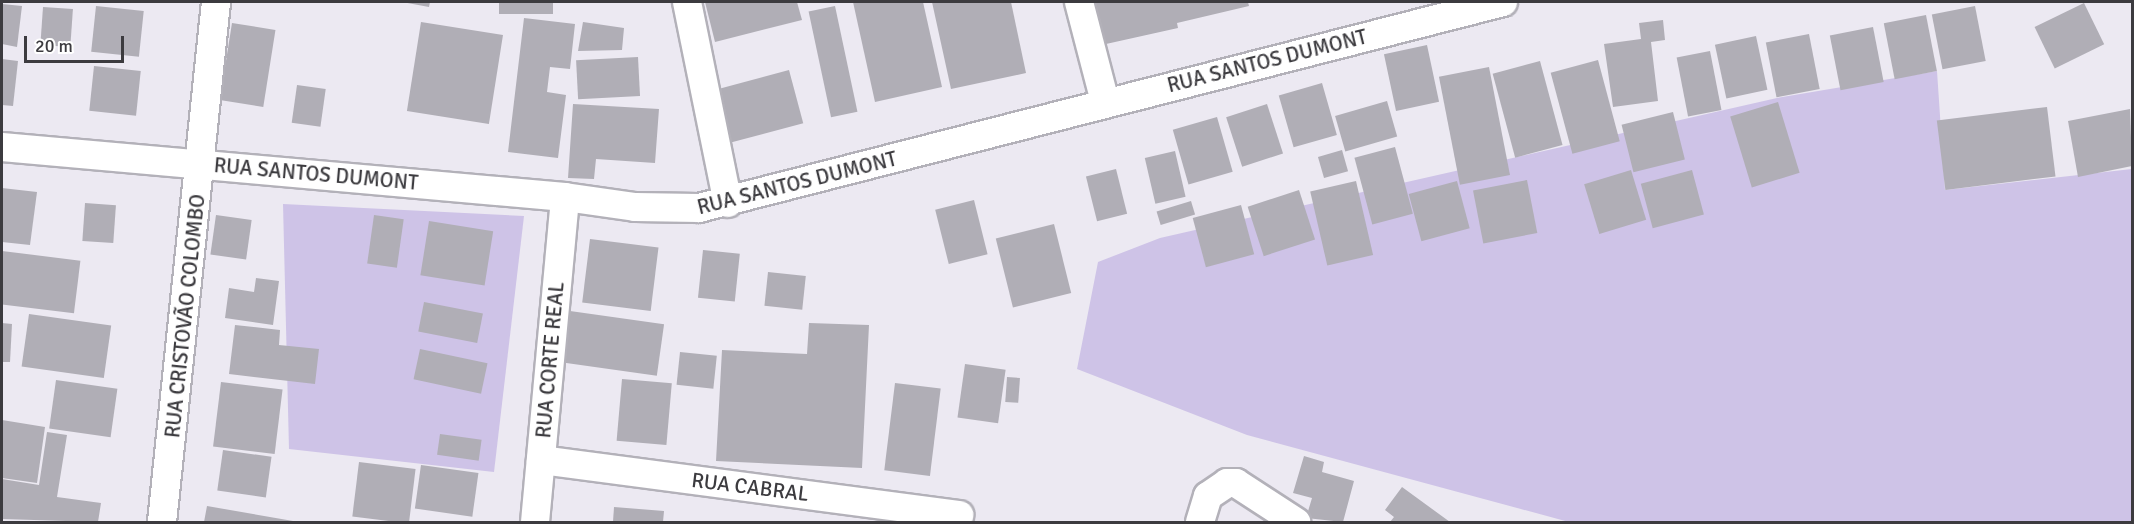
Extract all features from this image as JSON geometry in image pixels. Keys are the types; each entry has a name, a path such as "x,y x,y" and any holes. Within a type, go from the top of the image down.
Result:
{"street":[{"name":"RUA CRISTOVÃO COLOMBO","path":"162,522 202,164 216,2"},
{"path":"687,2 728,203"},
{"path":"1079,2 1105,102"},
{"name":"RUA SANTOS DUMONT","path":"2,147 565,196 676,210 728,203 1105,102 1503,2"},
{"name":"RUA CORTE REAL","path":"535,522 565,196"},
{"name":"RUA CABRAL","path":"541,460 959,514"},
{"path":"1200,522 1208,496 1227,483 1236,483 1296,522"}],"shaded area":[{"path":"1937,71 1945,190 2132,169 2132,522 1569,522 1247,435 1077,369 1098,262 1160,238 1777,98"},
{"path":"283,204 524,216 494,472 289,449"}],"building":[{"path":"402,2 430,2 429,7"},
{"path":"499,2 553,2 553,14 499,14"},
{"path":"705,2 797,2 802,20 715,42"},
{"path":"853,2 923,2 942,87 875,102"},
{"path":"932,2 1011,2 1026,73 951,89"},
{"path":"1087,2 1248,2 1249,6 1177,23 1178,28 1097,46"},
{"path":"2084,3 2104,44 2055,68 2035,27"},
{"path":"2,4 22,6 17,47 2,44"},
{"path":"96,6 144,11 139,57 91,52"},
{"path":"835,6 857,112 831,117 809,12"},
{"path":"1975,6 1986,61 1942,69 1932,14"},
{"path":"43,7 73,9 70,47 40,45"},
{"path":"1926,15 1937,71 1895,79 1884,23"},
{"path":"524,18 575,24 570,69 550,67 547,92 566,95 558,158 508,152"},
{"path":"1663,20 1665,40 1651,42 1658,101 1613,107 1604,44 1641,39 1639,23"},
{"path":"421,22 503,35 489,124 407,111"},
{"path":"583,22 624,28 622,50 578,51"},
{"path":"232,23 275,30 263,107 220,100"},
{"path":"1873,27 1884,82 1840,90 1830,35"},
{"path":"1809,34 1820,89 1776,97 1766,42"},
{"path":"1756,36 1767,90 1726,99 1715,45"},
{"path":"1427,45 1439,102 1396,111 1384,54"},
{"path":"1710,51 1721,110 1688,116 1677,57"},
{"path":"638,57 640,96 578,99 576,60"},
{"path":"2,59 18,61 13,106 2,105"},
{"path":"1598,60 1620,141 1572,154 1551,73"},
{"path":"1540,61 1563,145 1515,158 1493,74"},
{"path":"94,66 141,71 136,116 89,111"},
{"path":"1489,67 1510,175 1460,185 1439,77"},
{"path":"789,70 803,123 731,143 717,89"},
{"path":"1322,83 1337,135 1294,147 1279,95"},
{"path":"297,85 326,89 320,127 292,123"},
{"path":"1387,101 1397,137 1345,151 1335,116"},
{"path":"1778,102 1800,173 1752,187 1730,117"},
{"path":"573,104 659,109 655,163 596,159 594,179 568,178"},
{"path":"1267,104 1283,153 1242,167 1226,117"},
{"path":"2047,107 2056,176 1945,190 1937,121"},
{"path":"2130,109 2132,166 2078,177 2068,121"},
{"path":"1673,112 1685,160 1633,172 1622,125"},
{"path":"1217,117 1233,172 1188,184 1173,130"},
{"path":"1395,147 1413,214 1372,225 1354,158"},
{"path":"1342,150 1348,171 1324,178 1318,157"},
{"path":"1175,151 1186,197 1155,204 1145,158"},
{"path":"1116,169 1127,214 1097,221 1086,176"},
{"path":"1631,170 1646,220 1599,234 1584,184"},
{"path":"1692,170 1704,214 1653,228 1641,184"},
{"path":"1527,180 1537,233 1483,244 1473,190"},
{"path":"1356,181 1373,255 1327,266 1310,192"},
{"path":"1457,181 1470,228 1421,241 1409,194"},
{"path":"2,188 37,192 30,245 2,242"},
{"path":"1299,190 1315,239 1264,256 1248,207"},
{"path":"974,200 988,254 949,264 935,210"},
{"path":"1191,201 1195,214 1161,225 1157,212"},
{"path":"85,203 116,205 113,243 82,241"},
{"path":"1241,205 1254,254 1206,267 1193,218"},
{"path":"216,215 252,220 246,260 210,255"},
{"path":"374,215 404,219 397,268 367,264"},
{"path":"429,221 493,231 485,285 420,275"},
{"path":"1054,224 1071,293 1013,307 996,239"},
{"path":"590,239 658,247 651,311 582,303"},
{"path":"703,250 740,254 735,302 698,298"},
{"path":"2,251 80,261 74,313 2,304"},
{"path":"768,272 806,276 802,310 764,306"},
{"path":"256,278 279,281 273,325 225,318 229,288 254,292"},
{"path":"424,302 483,313 477,343 418,331"},
{"path":"570,311 664,324 657,376 563,362"},
{"path":"29,314 111,326 104,378 22,366"},
{"path":"2,323 12,324 10,362 2,362"},
{"path":"809,323 869,325 862,468 716,461 722,350 807,354"},
{"path":"235,325 280,330 279,345 319,349 315,384 229,374"},
{"path":"420,349 487,363 481,394 414,379"},
{"path":"680,352 717,356 713,389 677,385"},
{"path":"965,364 1006,370 998,423 957,417"},
{"path":"1007,377 1020,378 1018,403 1005,402"},
{"path":"622,379 672,383 666,445 617,441"},
{"path":"56,380 117,389 111,437 49,429"},
{"path":"221,382 283,390 275,454 213,447"},
{"path":"895,383 941,389 930,476 884,470"},
{"path":"2,420 45,427 37,483 2,478"},
{"path":"47,432 67,435 57,497 101,503 98,522 2,519 2,479 39,485"},
{"path":"440,434 482,440 479,461 437,455"},
{"path":"223,450 272,457 266,497 217,491"},
{"path":"1304,456 1324,462 1322,472 1354,481 1343,522 1306,518 1312,498 1293,493"},
{"path":"359,462 416,469 409,522 352,517"},
{"path":"421,465 478,473 472,517 415,509"},
{"path":"1402,487 1450,522 1390,522 1394,517 1385,510"},
{"path":"207,506 293,521 293,522 204,522"},
{"path":"614,507 664,511 663,522 613,522"}]}
